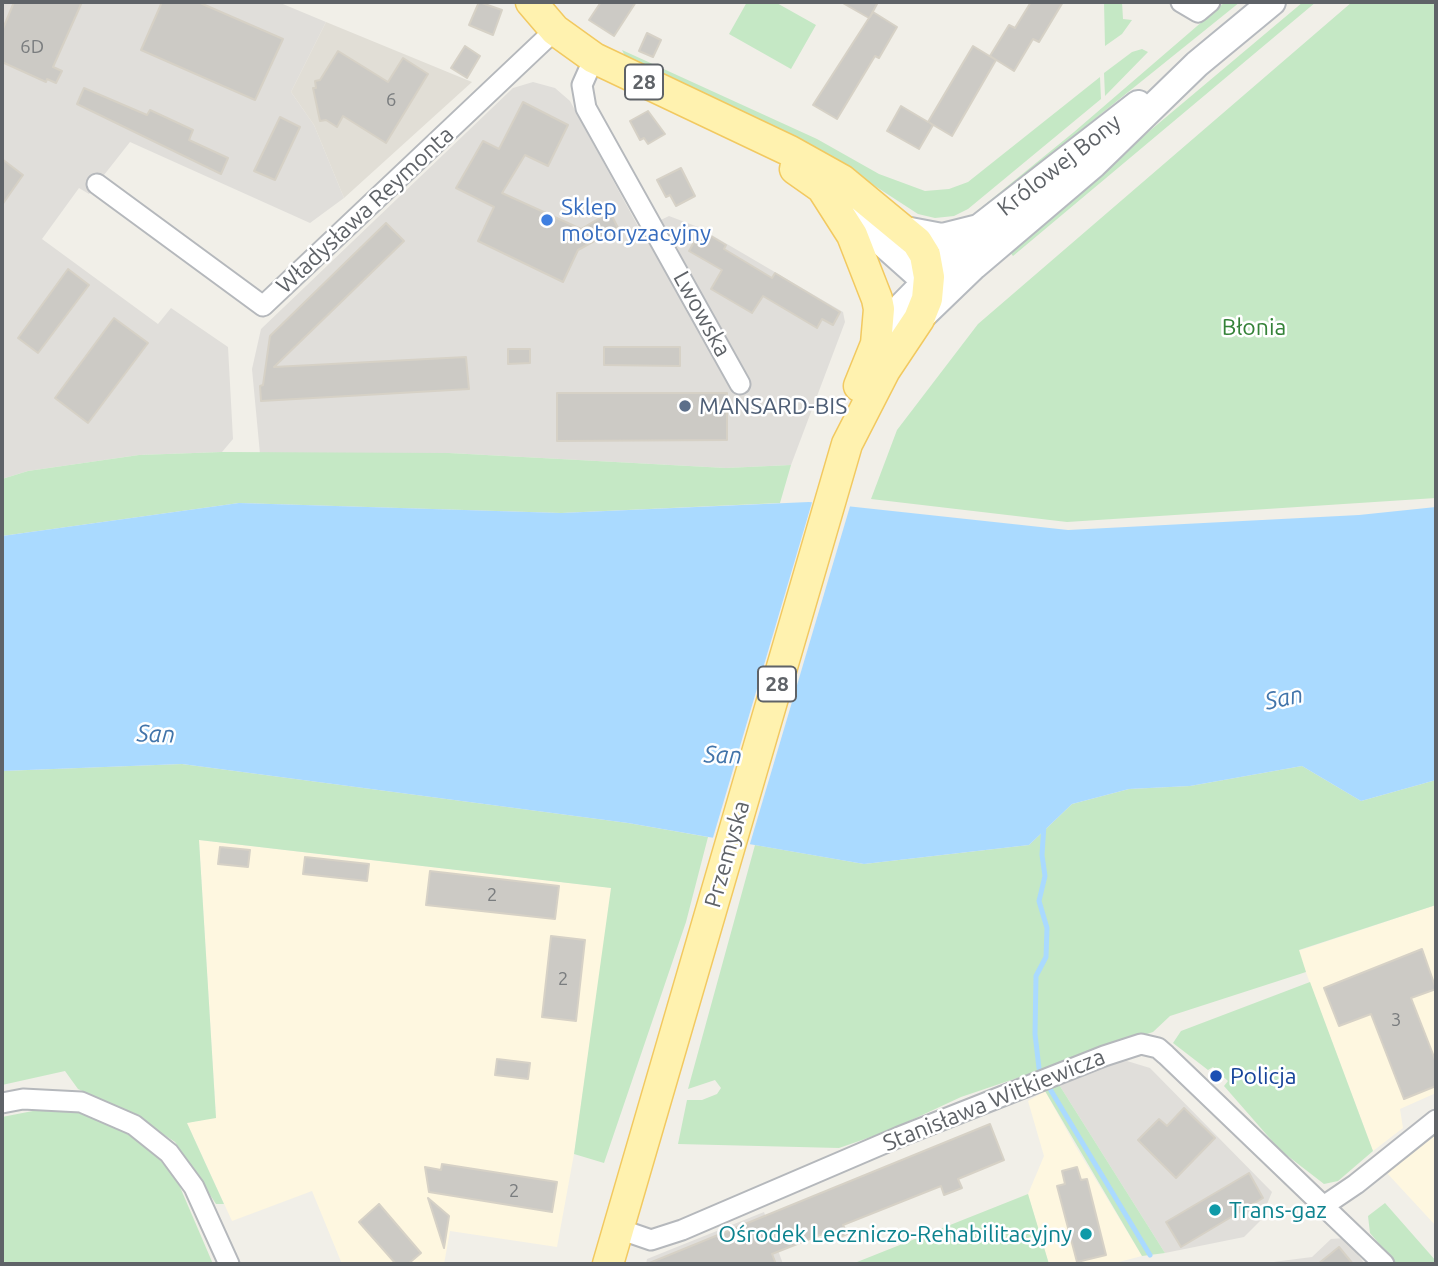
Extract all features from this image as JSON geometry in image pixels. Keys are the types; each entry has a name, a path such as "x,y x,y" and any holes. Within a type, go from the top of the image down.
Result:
{"main road":[{"name":"28","path":"531,2 555,30 594,58 790,151 842,180 905,229 925,256 929,277 927,299 919,319"},
{"name":"Królowej Bony","path":"974,266 1094,164 1198,64 1272,2"},
{"name":"Królowej Bony","path":"929,277 979,227 1108,125 1198,64"},
{"name":"28","path":"738,128 822,188 852,235 868,272 880,309 876,344"},
{"path":"822,188 901,261 929,277 951,276 974,266"},
{"path":"905,229 943,237 979,227"},
{"name":"Przemyska","path":"844,452 885,370 919,319 974,266"},
{"name":"Przemyska","path":"608,1264 844,452 851,412 876,344 903,306 929,277"}],"street":[{"name":"Władysława Reymonta","path":"97,184 263,306 555,30"},
{"name":"Lwowska","path":"594,58 582,85 586,108 740,384"},
{"name":"Stanisława Witkiewicza","path":"618,1229 651,1240 682,1230 925,1127 1141,1044 1158,1048 1166,1055 1300,1187 1325,1205 1384,1264"},
{"path":"2,1103 23,1100 80,1102 134,1125 169,1153 194,1187 229,1264"},
{"path":"1325,1205 1356,1184 1436,1120"}],"shaded area":[{"path":"2,2 278,2 326,22 291,92 314,125 344,198 310,223 130,142 89,194 79,188 42,239 158,324 171,308 228,347 233,439 222,452 139,455 28,471 2,479"},
{"path":"326,22 472,82 344,198 314,125 291,92"},
{"path":"533,82 555,88 570,101 640,230 669,216 698,227 843,312 845,322 791,465 726,468 449,453 260,454 252,369 261,329 513,88"},
{"path":"199,840 612,888 574,1154 557,1247 450,1231 444,1264 342,1264 312,1191 232,1221 187,1123 216,1117"},
{"path":"1436,905 1436,1093 1400,1109 1403,1128 1373,1151 1298,951"},
{"path":"1127,1061 1150,1068 1272,1192 1260,1221 1244,1237 1165,1253 1058,1083 1100,1065"},
{"path":"1045,1091 1142,1256 1111,1264 1049,1264 1028,1194 1044,1156 1028,1101"},
{"path":"1436,1131 1436,1226 1386,1172"},
{"path":"764,1212 783,1264 646,1264 647,1259"},
{"path":"1345,1238 1365,1264 1258,1264 1312,1257 1331,1239"}],"green space":[{"path":"747,2 775,2 816,25 791,69 729,34"},
{"path":"1104,2 1122,2 1123,19 1132,20 1122,34 1105,46"},
{"path":"1225,2 1240,2 978,213 977,211"},
{"path":"1303,2 1316,2 1013,256 1008,250"},
{"name":"Błonia","path":"1352,2 1436,2 1436,498 1067,522 871,499 897,430 978,324"},
{"path":"1142,49 1148,52 1105,96 1104,73 1132,52"},
{"path":"622,50 817,139 879,174 925,191 949,189 968,182 1100,77 1101,99 968,209 954,216 935,218 918,214 858,175 626,58"},
{"path":"222,452 449,453 726,468 791,465 780,503 561,513 239,503 2,536 2,479 28,471 139,455"},
{"path":"182,764 628,823 708,837 686,922 604,1163 574,1154 611,888 199,840 216,1118 187,1123 224,1204 216,1204 175,1142 130,1112 78,1089 65,1071 2,1085 2,771"},
{"path":"1302,766 1361,801 1436,780 1436,905 1299,950 1306,972 1170,1016 1153,1032 961,1097 888,1131 839,1148 678,1144 687,1100 702,1100 717,1094 721,1088 715,1080 688,1089 755,845 864,864 1029,845 1072,804 1129,789 1190,786"},
{"path":"1310,982 1373,1151 1338,1181 1324,1184 1280,1150 1224,1086 1228,1081 1213,1067 1208,1070 1173,1043 1181,1031"},
{"path":"1058,1083 1165,1253 1142,1256 1045,1091"},
{"path":"38,1110 80,1110 143,1140 177,1180 213,1264 2,1264 2,1117"},
{"path":"1028,1194 1049,1264 852,1264"},
{"path":"1385,1203 1436,1264 1396,1264 1370,1233 1368,1216"}],"water":[{"name":"San","path":"809,502 1068,530 1359,515 1436,507 1436,780 1361,801 1302,766 1190,786 1129,789 1072,804 1029,845 864,864 628,823 182,764 2,771 2,536 239,503 561,513"}],"pier":[{"path":"813,499 851,503 749,847 712,841"}],"building":[{"path":"14,2 82,2 53,67 62,71 56,83 47,79 46,82 2,62 2,31"},
{"path":"162,2 198,2 283,39 255,100 141,50"},
{"path":"479,2 502,10 493,35 469,25"},
{"path":"601,2 636,2 614,36 589,20"},
{"path":"841,2 878,2 870,17 873,12 897,27 879,58 875,56 837,119 813,105 869,18"},
{"path":"1031,2 1063,2 1039,42 1033,39 1014,71 990,56 1009,25 1015,28"},
{"path":"647,33 661,40 653,57 639,51"},
{"path":"465,46 480,56 467,78 451,68"},
{"path":"973,46 996,60 952,136 930,123 933,125 919,149 887,131 901,106 928,122"},
{"path":"338,51 388,82 403,58 428,74 386,143 343,116 337,127 326,120 320,121 313,88 316,88 315,81 320,80"},
{"path":"84,88 147,115 150,110 193,130 189,140 228,158 221,174 77,104"},
{"path":"523,102 568,125 548,166 525,155 502,193 581,229 610,212 618,228 578,250 563,282 478,241 494,207 456,188 483,141 499,149"},
{"path":"648,111 665,134 648,144 644,138 640,140 630,121"},
{"path":"280,117 300,127 275,180 254,171"},
{"path":"2,159 23,175 2,205"},
{"path":"681,168 695,196 676,206 670,195 666,197 657,180"},
{"path":"386,223 404,241 274,367 466,357 469,389 261,401 260,386 263,385 270,336"},
{"path":"701,230 726,245 724,249 772,278 775,273 840,312 833,325 822,319 817,328 763,296 752,313 711,289 722,270 689,251"},
{"path":"68,269 89,285 38,353 18,338"},
{"path":"114,318 148,343 88,423 55,398"},
{"path":"604,347 680,347 680,366 604,365"},
{"path":"508,349 530,349 530,363 508,364"},
{"path":"557,393 727,393 727,440 557,441"},
{"path":"220,847 250,850 248,867 218,864"},
{"path":"305,857 369,864 367,881 303,874"},
{"path":"430,871 559,886 555,919 426,905"},
{"path":"551,936 585,940 576,1021 542,1017"},
{"path":"1422,949 1436,989 1411,998 1436,1062 1436,1086 1404,1099 1371,1014 1339,1026 1324,988"},
{"path":"497,1059 530,1063 528,1079 495,1075"},
{"path":"1184,1108 1215,1138 1176,1178 1138,1140 1159,1119 1167,1126"},
{"path":"990,1124 1004,1160 958,1179 962,1188 944,1195 941,1186 843,1225 847,1234 829,1242 825,1233 772,1254 776,1264 647,1264"},
{"path":"442,1164 557,1182 552,1212 429,1192 425,1167 441,1170"},
{"name":"Ośrodek Leczniczo-Rehabilitacyjny","path":"1077,1167 1081,1180 1087,1179 1106,1255 1077,1262 1057,1186 1065,1184 1062,1171"},
{"name":"Trans-gaz","path":"1249,1173 1263,1198 1181,1247 1166,1222"},
{"path":"428,1198 449,1216 444,1248"},
{"path":"379,1204 421,1253 408,1264 396,1264 359,1222"},
{"path":"1339,1247 1353,1264 1318,1264"}],"waterway":[{"path":"1039,1068 1035,1034 1036,976 1046,957 1047,928 1039,901 1045,876 1042,855 1044,824"},
{"path":"1047,1084 1150,1255"}],"place":[{"name":"Sklep motoryzacyjny","path":"547,220"},
{"name":"MANSARD-BIS","path":"685,406"},
{"name":"Policja","path":"1216,1076"},
{"name":"Trans-gaz","path":"1215,1210"},
{"name":"Ośrodek Leczniczo-Rehabilitacyjny","path":"1086,1234"}]}
